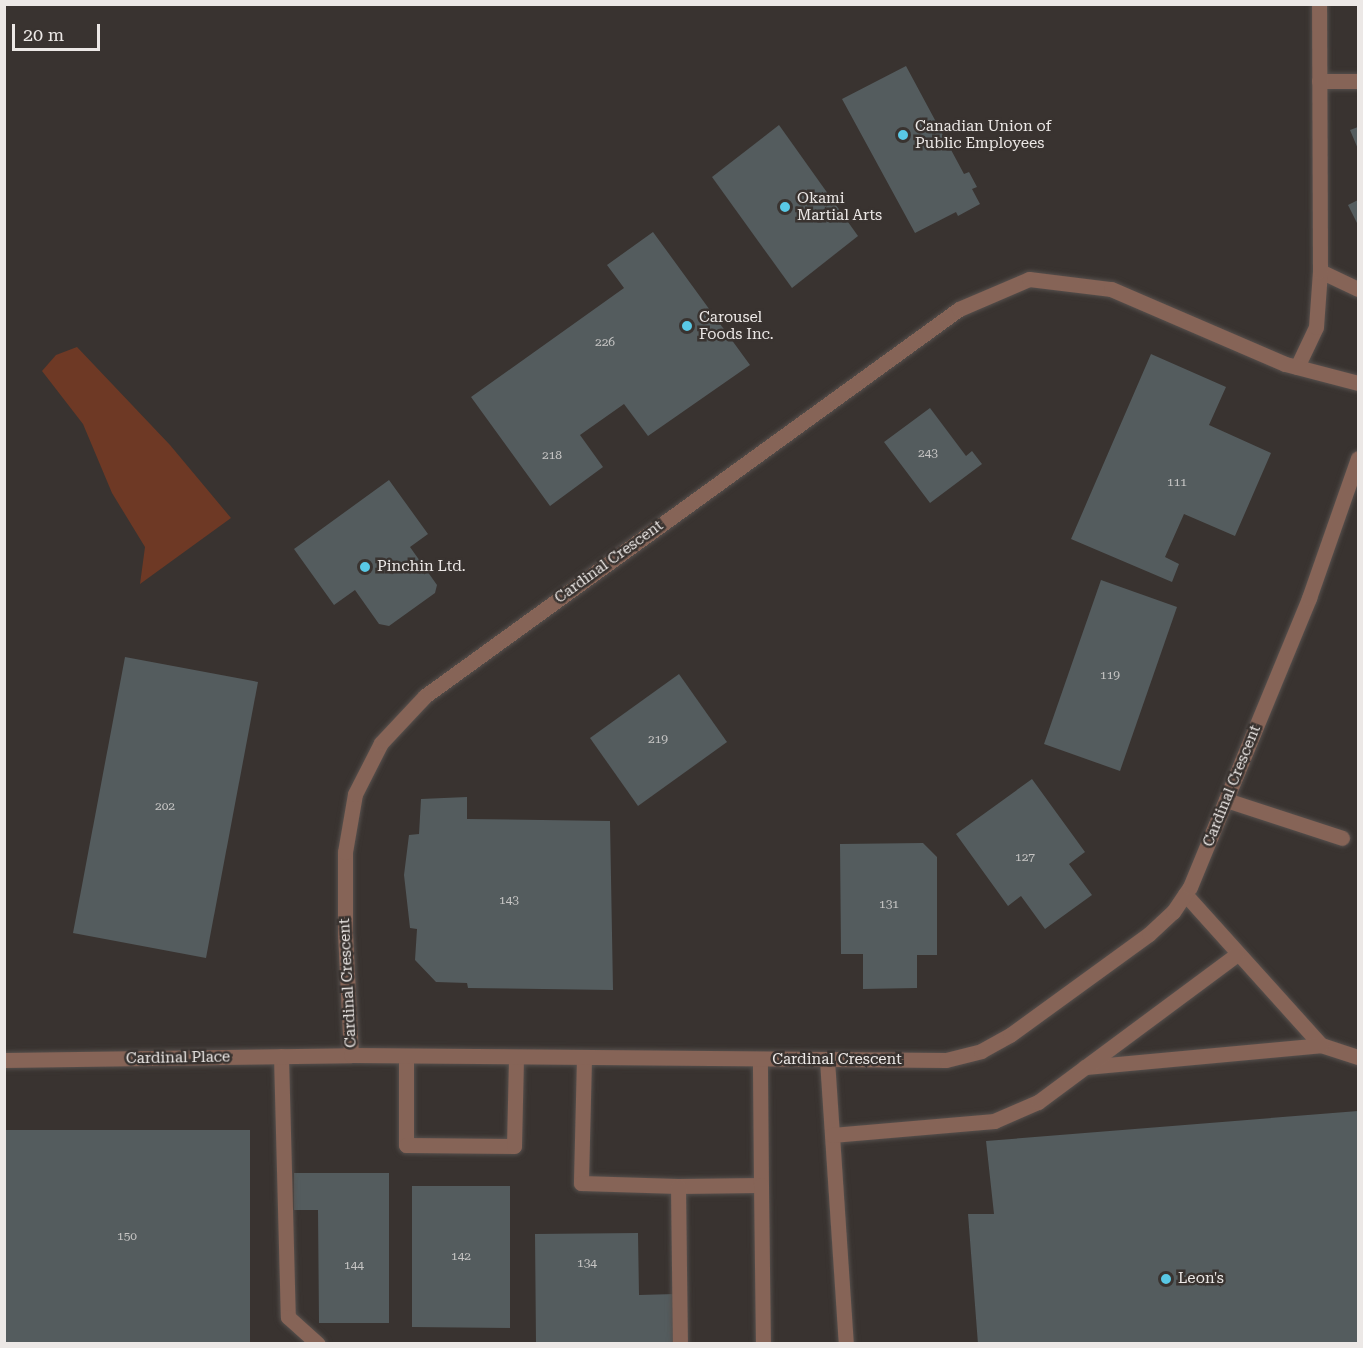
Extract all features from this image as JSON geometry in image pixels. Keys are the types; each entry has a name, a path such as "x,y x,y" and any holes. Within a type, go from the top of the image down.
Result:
{"street":[{"path":"1297,368 1316,327 1320,271 1319,4"},
{"path":"1319,81 1359,81"},
{"path":"1320,271 1359,289"},
{"name":"Cardinal Crescent","path":"1359,383 1297,368 1111,289 1029,279 959,309 425,696 381,743 355,794 345,852 345,932 351,1055 946,1060 981,1051 1010,1035 1149,934 1173,912 1185,894 1309,598 1359,458"},
{"path":"1226,800 1342,838"},
{"path":"1185,894 1236,954 1321,1045"},
{"path":"832,1135 994,1121 1038,1102 1236,954"},
{"path":"1085,1067 1321,1045 1359,1057"},
{"name":"Cardinal Place","path":"4,1060 351,1055"},
{"path":"281,1056 288,1317 318,1344"},
{"path":"406,1056 406,1145 514,1146 516,1057"},
{"path":"584,1058 581,1183 678,1186 761,1185"},
{"path":"760,1059 763,1344"},
{"path":"827,1060 846,1344"},
{"path":"678,1186 680,1344"}],"shaded area":[{"path":"77,347 170,445 231,518 140,584 145,547 112,493 83,424 42,371 56,355"}],"building":[{"name":"Canadian Union of Public Employees","path":"906,66 964,174 969,172 977,187 972,189 980,204 958,216 956,212 915,233 842,99"},
{"name":"Okami Martial Arts","path":"779,125 858,236 792,288 712,177"},
{"path":"1358,127 1358,149 1350,130"},
{"path":"1358,200 1358,225 1348,205"},
{"path":"653,232 750,365 648,436 624,404 580,435 603,467 550,506 471,397 624,288 607,265"},
{"path":"1151,354 1226,387 1209,425 1271,453 1235,536 1184,514 1165,557 1179,564 1172,582 1071,539"},
{"path":"930,408 966,456 972,451 982,464 930,503 884,442"},
{"name":"Pinchin Ltd.","path":"389,480 428,534 410,547 437,585 435,593 389,626 379,624 355,590 334,605 294,549"},
{"path":"1101,580 1177,607 1120,771 1044,744"},
{"path":"125,657 258,682 206,958 73,933"},
{"path":"679,674 727,742 638,806 590,738"},
{"path":"1032,779 1085,852 1069,864 1092,895 1045,929 1021,896 1008,906 956,834"},
{"path":"467,797 467,819 610,821 613,990 468,988 467,983 436,982 415,960 417,929 410,928 404,875 409,835 419,834 421,799"},
{"path":"923,843 937,857 937,955 917,955 917,988 863,989 863,954 841,954 840,844"},
{"name":"Leon's","path":"1358,1111 1358,1344 978,1344 968,1214 994,1214 986,1141"},
{"path":"4,1130 250,1130 250,1344 4,1344"},
{"path":"294,1173 389,1173 389,1323 319,1323 318,1210 294,1210"},
{"path":"412,1186 510,1186 510,1328 412,1327"},
{"path":"638,1233 639,1295 675,1294 676,1344 536,1344 535,1234"}],"place":[{"name":"Canadian Union of Public Employees","path":"903,135"},
{"name":"Okami Martial Arts","path":"785,207"},
{"name":"Carousel Foods Inc.","path":"687,326"},
{"name":"Pinchin Ltd.","path":"365,567"},
{"name":"Leon's","path":"1166,1279"}]}
